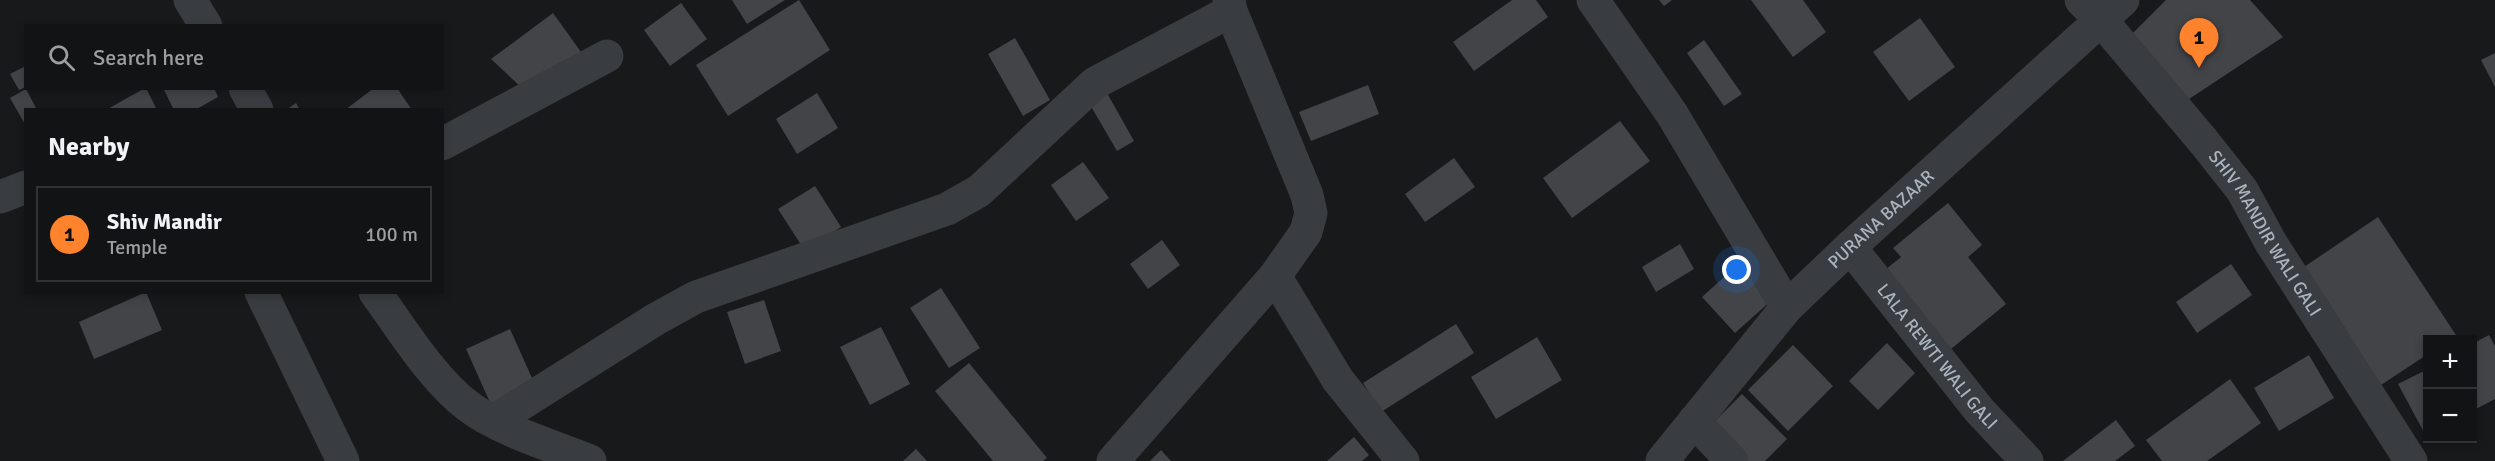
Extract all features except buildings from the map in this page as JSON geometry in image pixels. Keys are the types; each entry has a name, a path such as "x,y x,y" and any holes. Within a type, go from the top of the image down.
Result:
{"street":[{"path":"190,0 205,24"},
{"path":"1593,0 1672,114 1787,307"},
{"path":"494,421 656,319 696,297 947,209 979,191 1095,83 1230,5 1307,195 1311,213 1306,232 1275,276 1113,461"},
{"name":"PURANA BAZAAR","path":"1662,461 1787,307 2102,7"},
{"name":"SHIV MANDIR WALI GALI","path":"2102,7 2242,190 2271,243 2411,461"},
{"path":"444,143 607,56"},
{"path":"0,197 24,188"},
{"name":"LALA REWTI WALI GALI","path":"1850,247 1979,410 2027,461"},
{"path":"1275,276 1338,380 1403,461"},
{"path":"262,294 343,461"},
{"path":"377,294 449,390 469,407 494,421 590,461"},
{"path":"1694,421 1732,461"}],"place":[{"name":"Shiv Mandir","path":"2199,68"}]}
